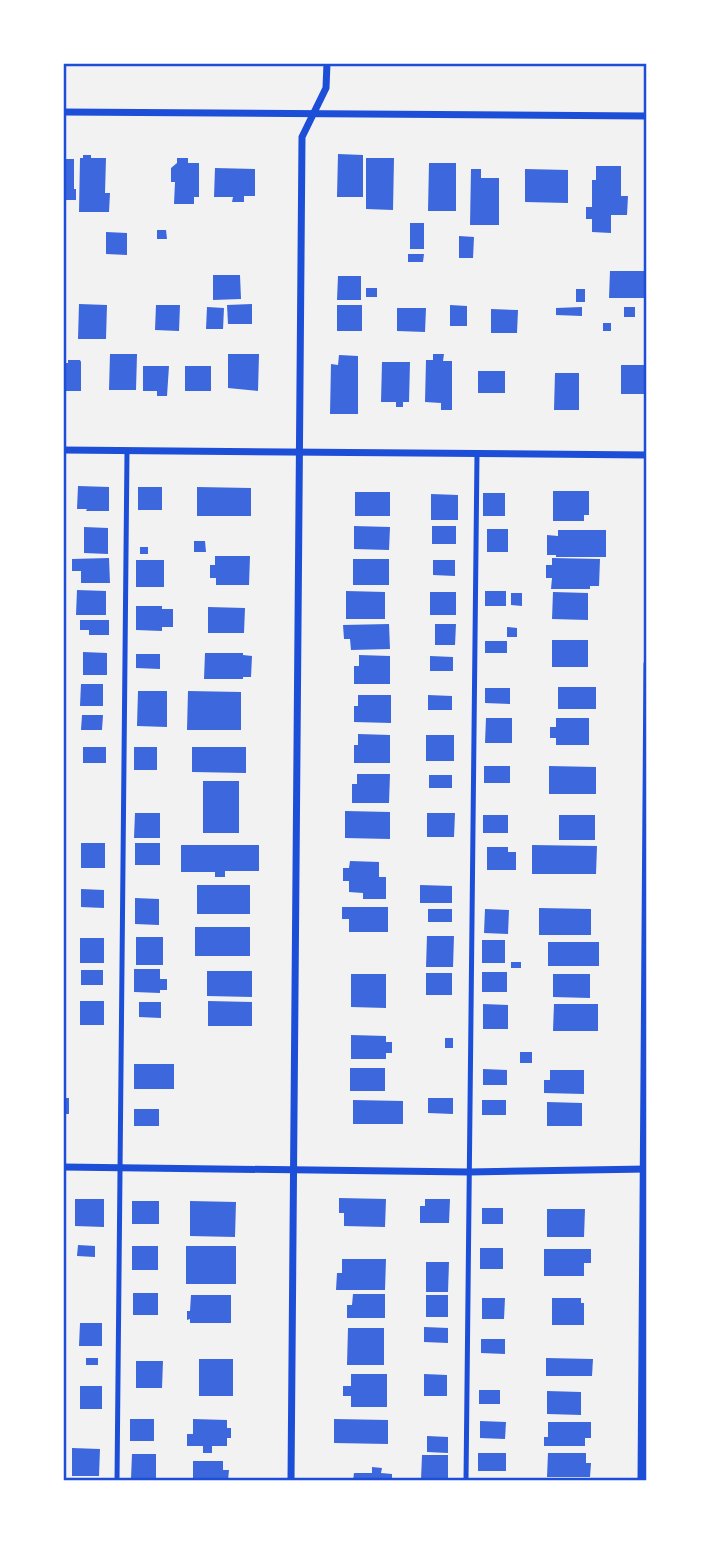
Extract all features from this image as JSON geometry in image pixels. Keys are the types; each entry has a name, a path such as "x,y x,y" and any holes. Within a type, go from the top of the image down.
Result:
{"street":[{"path":"291,1481 302,137 327,88 327,63"},
{"path":"63,112 647,116"},
{"path":"63,450 647,455"},
{"path":"641,1481 647,664"},
{"path":"63,1167 469,1172 645,1169"}],"lane":[{"path":"117,1481 127,451"},
{"path":"466,1481 477,454"}],"building":[{"path":"338,154 363,155 363,197 337,197"},
{"path":"83,155 106,158 105,193 110,193 109,212 79,212 80,158 83,158"},
{"path":"177,158 188,158 188,163 199,163 199,197 194,197 194,204 174,204 175,182 171,182 171,168 177,163"},
{"path":"366,158 394,158 393,210 366,209"},
{"path":"63,159 74,159 76,200 66,200 66,203 63,203"},
{"path":"429,163 456,163 456,211 428,211"},
{"path":"596,166 621,166 621,196 628,196 627,215 611,215 611,233 592,232 592,219 586,219 586,207 592,207 592,180 596,180"},
{"path":"215,168 255,169 255,196 244,196 244,202 232,202 233,197 214,197"},
{"path":"471,169 481,169 481,178 499,178 499,225 470,225"},
{"path":"525,169 568,170 568,203 525,202"},
{"path":"410,223 424,223 424,249 410,249"},
{"path":"157,230 166,230 167,239 157,239"},
{"path":"106,232 127,233 127,255 106,254"},
{"path":"459,236 474,237 473,258 459,258"},
{"path":"408,254 424,254 423,262 408,262"},
{"path":"610,271 646,271 646,298 609,298"},
{"path":"213,275 240,275 241,299 213,300"},
{"path":"338,276 361,276 361,300 337,300"},
{"path":"366,288 377,288 377,297 366,297"},
{"path":"576,289 585,289 585,302 576,302"},
{"path":"79,304 107,305 106,339 78,339"},
{"path":"252,304 252,324 228,324 227,305"},
{"path":"156,305 180,305 179,331 155,330"},
{"path":"337,305 362,305 362,331 337,331"},
{"path":"450,305 467,306 467,326 450,326"},
{"path":"207,307 224,308 223,329 206,329"},
{"path":"582,307 582,316 556,315 556,308"},
{"path":"624,307 635,307 635,317 624,317"},
{"path":"397,308 426,308 425,332 397,331"},
{"path":"491,309 518,310 517,333 491,333"},
{"path":"603,323 611,323 611,331 603,331"},
{"path":"110,354 137,354 136,390 109,390"},
{"path":"228,354 259,354 258,391 228,388"},
{"path":"433,354 444,354 443,361 452,361 452,410 441,410 441,403 425,402 426,360 433,360"},
{"path":"339,355 358,356 358,414 330,414 331,364 338,365"},
{"path":"68,360 81,362 81,391 63,391 63,363 68,363"},
{"path":"382,362 410,362 409,402 403,402 403,407 396,407 396,402 381,402"},
{"path":"621,365 647,365 647,394 621,394"},
{"path":"143,366 169,366 167,396 157,396 157,391 143,391"},
{"path":"185,366 211,366 211,391 185,391"},
{"path":"478,371 505,371 505,393 478,393"},
{"path":"555,373 579,373 579,410 554,410"},
{"path":"78,486 109,487 109,511 77,509"},
{"path":"138,487 162,487 162,510 138,510"},
{"path":"197,487 251,488 251,516 197,516"},
{"path":"553,491 589,491 589,515 584,515 584,521 553,521"},
{"path":"355,492 390,492 390,516 355,516"},
{"path":"483,493 505,493 505,516 483,516"},
{"path":"431,494 458,495 458,520 431,520"},
{"path":"354,526 390,527 389,550 354,549"},
{"path":"432,526 456,526 456,544 432,544"},
{"path":"84,527 108,528 108,554 84,553"},
{"path":"487,529 508,529 508,552 487,552"},
{"path":"558,530 606,530 606,557 547,555 547,535 558,536"},
{"path":"194,541 205,541 206,552 194,552"},
{"path":"140,547 148,547 148,554 140,554"},
{"path":"215,556 250,556 249,585 216,585 216,578 210,578 210,565 215,565"},
{"path":"109,558 110,583 81,583 81,571 72,571 72,559"},
{"path":"552,558 600,559 599,586 590,586 590,589 551,589 552,578 546,578 546,565 552,565"},
{"path":"353,559 389,559 389,585 353,585"},
{"path":"136,560 164,560 164,587 136,587"},
{"path":"433,560 455,560 455,576 433,575"},
{"path":"77,590 106,591 106,615 76,615"},
{"path":"346,591 385,592 385,619 346,619"},
{"path":"485,591 506,591 506,606 485,606"},
{"path":"430,592 456,592 456,615 430,615"},
{"path":"553,592 588,593 588,620 552,619"},
{"path":"511,593 522,593 522,606 511,605"},
{"path":"136,606 162,606 162,609 173,609 173,627 162,627 162,631 136,630"},
{"path":"208,607 245,608 244,633 208,633"},
{"path":"80,620 109,620 109,635 89,635 89,630 80,630"},
{"path":"389,624 390,649 351,650 350,639 344,639 343,625"},
{"path":"435,624 456,624 455,645 435,645"},
{"path":"507,627 517,628 517,637 507,637"},
{"path":"552,640 588,640 588,667 552,667"},
{"path":"485,641 507,641 507,653 485,653"},
{"path":"83,652 107,653 107,675 83,675"},
{"path":"205,653 243,653 252,656 251,677 204,679"},
{"path":"136,654 160,654 160,669 136,668"},
{"path":"359,655 390,656 390,684 354,684 354,666 359,666"},
{"path":"430,656 453,657 453,671 430,671"},
{"path":"81,684 103,684 103,706 80,706"},
{"path":"558,687 596,687 596,709 558,709"},
{"path":"485,688 510,688 510,704 485,703"},
{"path":"138,691 167,691 167,727 137,726"},
{"path":"188,691 241,692 241,730 187,730"},
{"path":"358,695 391,695 391,723 354,722 354,706 358,706"},
{"path":"428,695 452,696 452,710 428,710"},
{"path":"82,715 103,715 102,730 81,730"},
{"path":"486,718 512,718 512,743 485,743"},
{"path":"556,718 589,718 589,745 556,745 556,738 550,738 550,727 556,727"},
{"path":"358,734 390,735 390,763 354,763 354,745 358,745"},
{"path":"426,735 454,735 454,761 426,761"},
{"path":"83,747 106,747 106,763 83,763"},
{"path":"134,747 157,747 157,770 134,770"},
{"path":"192,747 246,747 246,773 192,772"},
{"path":"484,766 510,766 510,783 484,783"},
{"path":"549,766 596,767 596,794 549,794"},
{"path":"357,774 390,774 389,803 352,803 352,784 357,784"},
{"path":"429,775 452,775 452,788 429,788"},
{"path":"203,781 239,781 239,833 203,833"},
{"path":"345,811 390,812 390,839 345,838"},
{"path":"135,813 160,813 160,838 134,838"},
{"path":"427,813 455,813 454,837 427,837"},
{"path":"483,815 508,815 508,833 483,833"},
{"path":"559,815 595,815 595,840 559,840"},
{"path":"81,843 105,843 105,868 81,868"},
{"path":"135,843 160,843 160,865 135,865"},
{"path":"181,845 259,845 259,871 225,871 225,877 215,877 215,872 181,872"},
{"path":"532,845 597,846 596,874 532,874"},
{"path":"487,847 508,847 508,852 516,852 516,870 487,870"},
{"path":"350,861 379,862 379,877 386,877 386,899 363,899 363,893 349,892 349,881 343,881 343,868 349,868"},
{"path":"197,885 250,885 250,914 197,914"},
{"path":"420,885 452,886 452,903 420,903"},
{"path":"81,889 104,890 104,908 81,907"},
{"path":"135,898 159,899 159,925 135,924"},
{"path":"342,907 388,907 388,932 349,932 349,919 342,919"},
{"path":"539,908 591,909 591,935 539,935"},
{"path":"428,909 452,909 452,922 428,922"},
{"path":"485,909 509,910 508,934 484,933"},
{"path":"195,927 250,927 250,956 195,956"},
{"path":"427,936 454,936 453,967 426,967"},
{"path":"136,937 163,937 163,965 136,965"},
{"path":"80,938 104,938 104,963 80,963"},
{"path":"482,940 505,940 505,963 482,963"},
{"path":"548,942 599,942 599,966 548,966"},
{"path":"511,962 521,962 521,968 511,968"},
{"path":"134,969 160,969 160,979 167,979 167,990 160,990 160,993 134,992"},
{"path":"81,970 103,970 103,985 81,985"},
{"path":"207,971 252,971 252,997 207,996"},
{"path":"482,972 507,972 507,992 482,992"},
{"path":"426,973 452,973 452,995 426,995"},
{"path":"351,974 386,974 386,1008 351,1007"},
{"path":"553,974 590,974 590,998 553,997"},
{"path":"80,1001 104,1001 104,1025 80,1025"},
{"path":"208,1001 252,1002 252,1026 208,1026"},
{"path":"139,1002 161,1002 161,1018 139,1017"},
{"path":"483,1004 508,1005 508,1029 483,1029"},
{"path":"554,1004 598,1004 598,1031 553,1031"},
{"path":"351,1035 386,1036 386,1042 392,1042 392,1053 386,1053 386,1059 351,1059"},
{"path":"445,1038 453,1038 453,1048 445,1048"},
{"path":"520,1052 532,1052 532,1063 520,1063"},
{"path":"134,1064 174,1064 174,1089 134,1089"},
{"path":"350,1068 385,1068 385,1091 350,1091"},
{"path":"483,1069 507,1070 507,1085 483,1085"},
{"path":"550,1070 584,1070 584,1094 544,1093 544,1080 550,1080"},
{"path":"63,1098 69,1098 69,1114 63,1114"},
{"path":"428,1098 453,1098 453,1114 428,1113"},
{"path":"353,1100 403,1101 403,1124 353,1124"},
{"path":"482,1100 506,1100 506,1115 482,1115"},
{"path":"547,1102 582,1103 582,1126 547,1126"},
{"path":"134,1109 159,1109 159,1126 134,1126"},
{"path":"339,1198 386,1199 385,1227 344,1226 344,1213 339,1213"},
{"path":"75,1199 104,1199 104,1227 75,1226"},
{"path":"425,1199 450,1199 449,1223 420,1223 420,1206 425,1206"},
{"path":"132,1201 159,1201 159,1224 132,1224"},
{"path":"190,1201 236,1202 235,1237 190,1236"},
{"path":"482,1208 503,1208 503,1224 482,1224"},
{"path":"547,1209 585,1209 584,1237 547,1237"},
{"path":"78,1245 95,1246 95,1257 77,1256"},
{"path":"132,1246 158,1246 158,1270 132,1270"},
{"path":"186,1246 236,1246 236,1284 186,1284"},
{"path":"480,1248 503,1248 503,1269 480,1269"},
{"path":"544,1249 591,1249 591,1263 584,1263 584,1276 544,1276"},
{"path":"342,1259 386,1259 385,1290 336,1290 337,1273 342,1273"},
{"path":"426,1262 449,1262 448,1292 426,1292"},
{"path":"133,1293 158,1293 158,1315 133,1315"},
{"path":"353,1294 385,1294 385,1318 347,1318 347,1305 352,1305"},
{"path":"191,1295 231,1295 231,1323 190,1323 190,1319 187,1320 187,1311 190,1311"},
{"path":"426,1295 448,1295 448,1317 426,1317"},
{"path":"482,1298 505,1298 504,1319 482,1319"},
{"path":"552,1298 581,1298 581,1303 584,1303 584,1325 552,1325"},
{"path":"80,1323 102,1323 102,1346 79,1346"},
{"path":"424,1327 448,1328 448,1343 424,1342"},
{"path":"348,1328 384,1328 384,1365 347,1365"},
{"path":"481,1339 505,1339 505,1354 481,1353"},
{"path":"86,1358 98,1358 98,1365 86,1365"},
{"path":"546,1358 593,1359 592,1376 546,1376"},
{"path":"199,1359 233,1359 233,1396 199,1396"},
{"path":"136,1361 163,1361 162,1388 136,1388"},
{"path":"351,1374 387,1374 387,1407 351,1407 351,1396 343,1396 343,1386 351,1386"},
{"path":"424,1374 447,1375 447,1396 424,1396"},
{"path":"80,1386 102,1386 102,1409 80,1409"},
{"path":"479,1390 500,1390 500,1404 479,1404"},
{"path":"547,1391 581,1392 581,1415 547,1414"},
{"path":"130,1419 154,1419 154,1441 130,1441"},
{"path":"193,1419 227,1420 227,1428 231,1428 231,1438 227,1438 227,1446 212,1446 212,1453 203,1453 203,1446 187,1446 187,1434 193,1434"},
{"path":"334,1419 388,1420 388,1444 334,1443"},
{"path":"480,1421 506,1422 505,1439 480,1438"},
{"path":"548,1422 591,1422 591,1438 585,1438 585,1446 544,1446 544,1437 548,1437"},
{"path":"427,1436 448,1437 448,1453 427,1452"},
{"path":"72,1448 100,1449 99,1476 72,1476"},
{"path":"478,1453 506,1453 506,1471 478,1471"},
{"path":"548,1453 586,1453 586,1463 591,1463 590,1477 547,1477"},
{"path":"132,1454 156,1454 156,1479 131,1479"},
{"path":"422,1455 448,1455 448,1480 421,1480"},
{"path":"193,1461 223,1461 223,1470 229,1470 228,1481 193,1481"},
{"path":"372,1467 382,1468 381,1473 392,1474 392,1481 353,1481 354,1473 372,1473"}]}
